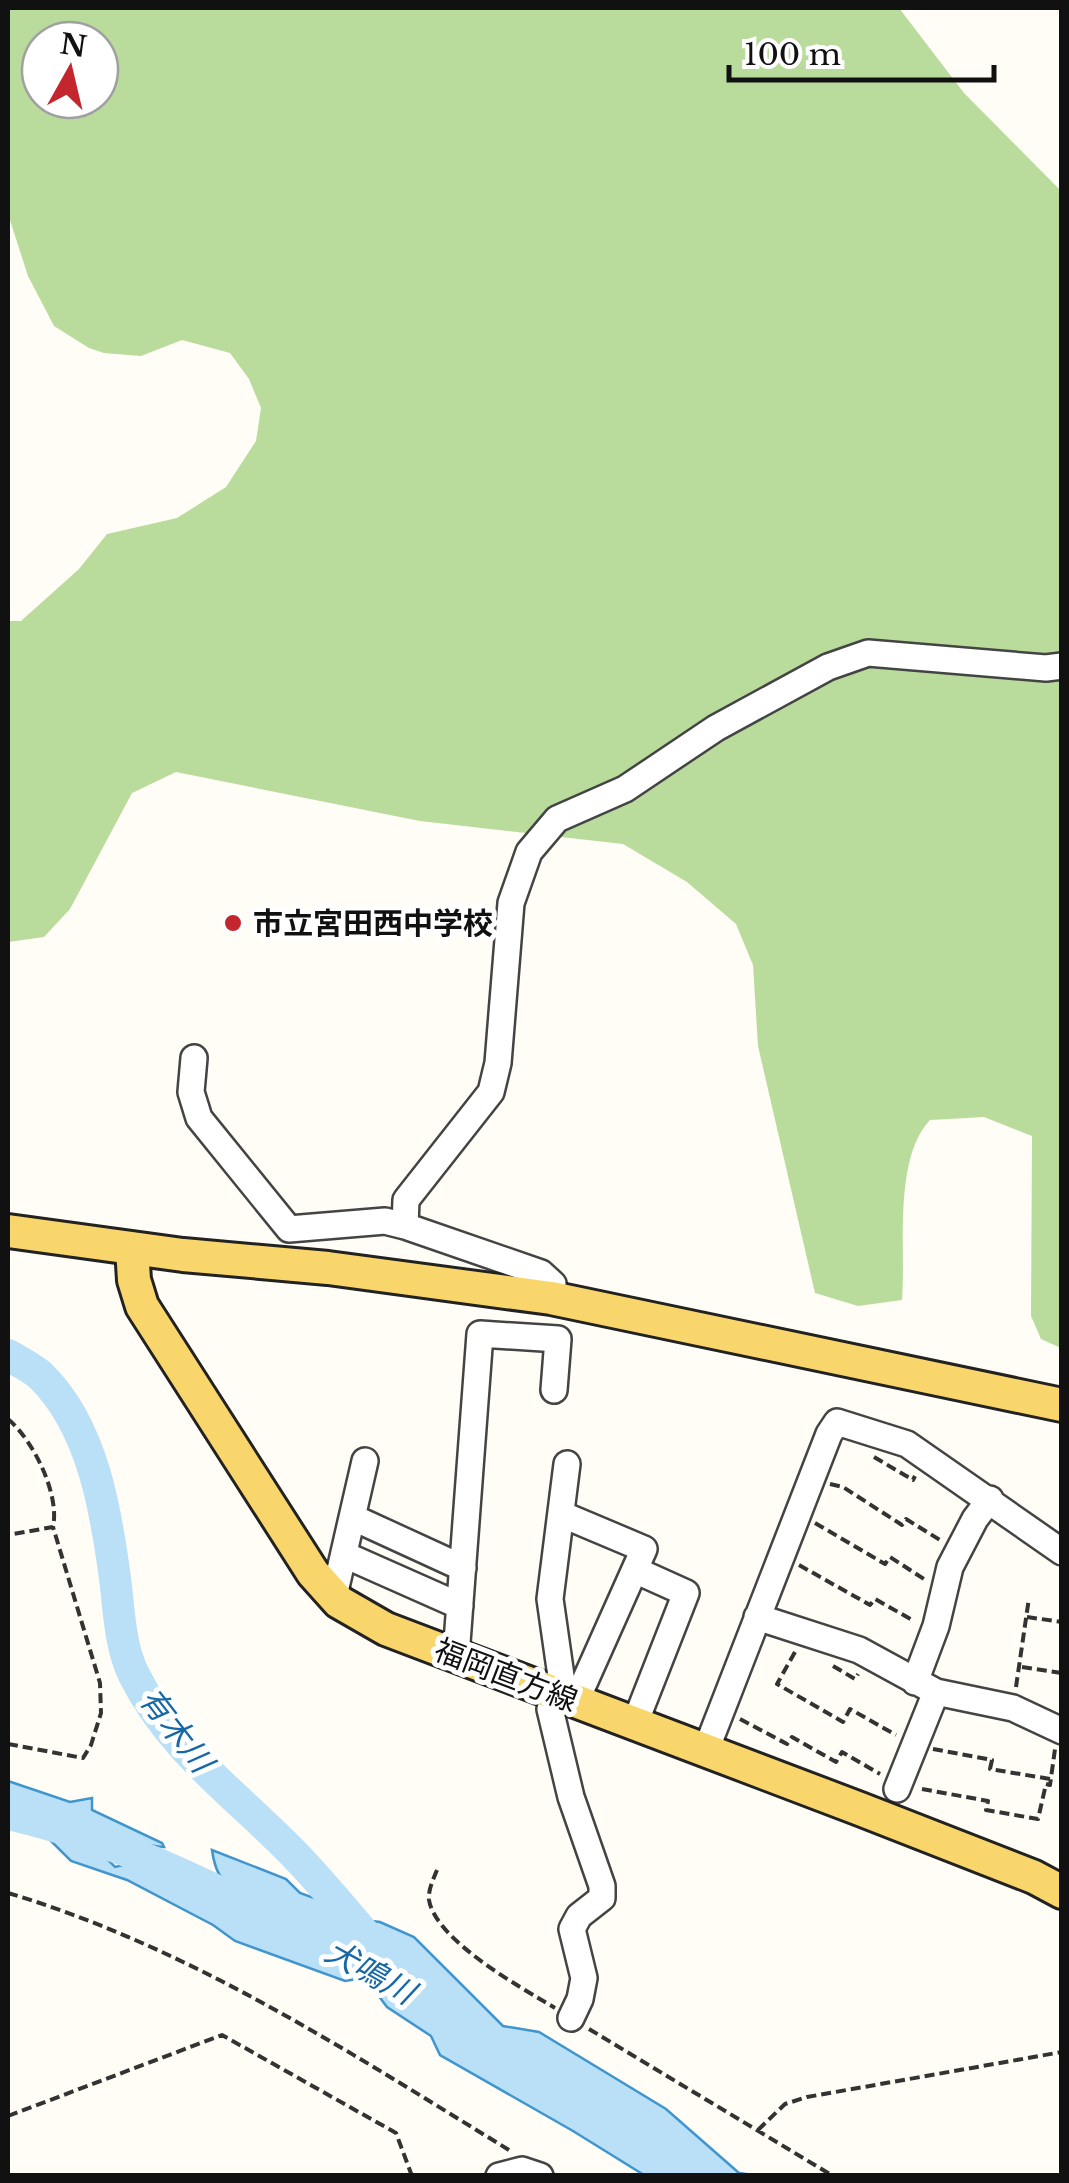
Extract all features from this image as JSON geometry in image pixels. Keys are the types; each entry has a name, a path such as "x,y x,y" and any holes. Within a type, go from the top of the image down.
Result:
{"main road":[{"path":"8,1231 550,1298 1062,1405"},
{"name":"福岡直方線","path":"132,1248 134,1280 142,1306 292,1540 334,1596 386,1629 1034,1877 1062,1892"}],"street":[{"path":"405,1226 406,1200 491,1092 498,1063 511,903 529,852 557,818 625,789 716,728 828,667 868,653 1046,668 1062,666"},
{"path":"194,1058 191,1092 199,1118 289,1229 385,1222 405,1226 541,1273 552,1284 550,1298"},
{"path":"456,1656 480,1334 558,1339 554,1390"},
{"path":"706,1750 836,1422 906,1444 986,1504 1062,1552"},
{"path":"334,1596 365,1462"},
{"path":"566,1698 550,1599 567,1464"},
{"path":"898,1787 915,1745 933,1632 957,1550 986,1504"},
{"path":"561,1514 644,1549 566,1698 550,1710 570,1797 602,1886 602,1898 579,1916 572,1929 584,1978 571,2018"},
{"path":"354,1518 463,1568"},
{"path":"345,1555 460,1606"},
{"path":"634,1570 686,1594 635,1723"},
{"path":"758,1618 859,1650 926,1687 1012,1708 1060,1730"},
{"path":"499,2176 522,2170 540,2176"}],"path":[{"path":"8,1419 35,1456 51,1496 56,1516 53,1528 100,1683 101,1713 92,1745 83,1758 8,1744"},
{"path":"811,1479 843,1488 902,1524 906,1518 957,1550"},
{"path":"797,1516 809,1519 885,1564 890,1557 945,1592"},
{"path":"8,1535 53,1528"},
{"path":"780,1558 807,1568 870,1605 875,1598 933,1632"},
{"path":"1012,1708 1029,1598"},
{"path":"1027,1616 1062,1622"},
{"path":"799,1646 776,1684 843,1722 850,1709 915,1745 992,1760 990,1769 1050,1778"},
{"path":"1020,1667 1062,1673"},
{"path":"722,1709 787,1744 792,1736 836,1762 842,1752 898,1787 988,1801 986,1810 1038,1819 1060,1730"},
{"path":"437,1870 428,1895 432,1908 456,1940 483,1963 834,2176"},
{"path":"8,1893 68,1911 202,1971 315,2032 517,2155"},
{"path":"8,2116 222,2035 396,2133 412,2176"},
{"path":"758,2130 785,2104 806,2097 1062,2052"}],"green space":[{"path":"8,8 899,8 964,93 1061,191 1061,1348 1041,1339 1031,1316 1032,1136 984,1117 930,1120 918,1137 906,1181 902,1300 858,1306 815,1293 758,1046 753,965 736,924 687,882 623,844 420,821 176,772 132,793 70,909 44,937 8,942 8,621 21,621 79,569 107,534 177,518 226,487 256,441 261,408 249,379 230,353 182,340 141,356 89,348 54,326 28,276 8,214"}],"water":[{"path":"8,1781 70,1802 92,1798 92,1810 164,1847 99,1833 100,1852 115,1867 128,1864 173,1879 269,1922 271,1904 226,1883 215,1866 212,1850 286,1879 300,1893 325,1902 339,1917 380,1922 414,1937 503,2026 539,2032 666,2109 739,2173 753,2175 644,2175 440,2055 431,2036 387,2007 369,1983 345,1981 235,1941 213,1925 127,1880 71,1861 48,1838 8,1821"}],"waterway":[{"name":"有木川","path":"8,1355 36,1372 58,1396 85,1446 108,1531 126,1654 149,1701 183,1746 298,1858 381,1953"},
{"name":"犬鳴川","path":"8,1814 86,1836 161,1865 307,1937"}],"place":[{"name":"市立宮田西中学校","path":"233,923"}]}
